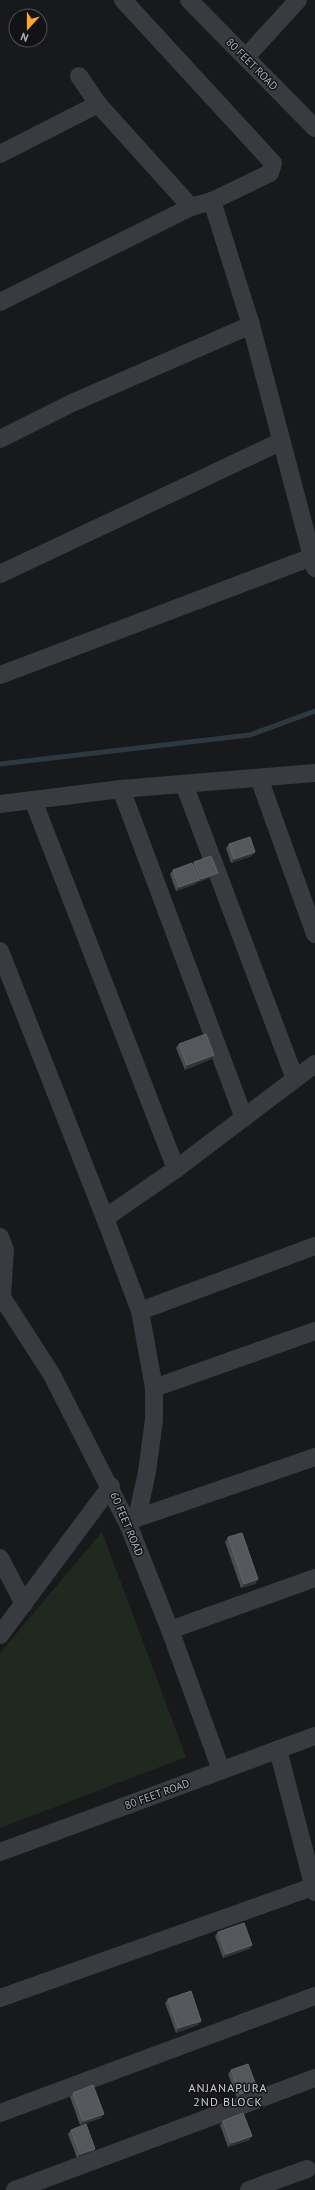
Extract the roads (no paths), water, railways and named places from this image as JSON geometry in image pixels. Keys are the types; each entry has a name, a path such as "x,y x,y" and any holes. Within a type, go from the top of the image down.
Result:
{"street":[{"path":"0,302 191,207 212,201 270,173 273,163 123,0"},
{"path":"246,57 298,0"},
{"name":"80 FEET ROAD","path":"195,2 315,128"},
{"path":"79,76 98,104 191,207"},
{"path":"0,154 98,104"},
{"path":"0,675 314,562 280,442 251,325 212,201"},
{"path":"0,439 72,403 251,325"},
{"path":"0,574 280,442"},
{"path":"0,804 121,789 315,773"},
{"path":"259,778 315,934"},
{"path":"184,784 295,1079"},
{"path":"121,789 244,1118"},
{"path":"33,800 176,1169"},
{"path":"0,951 140,1311 154,1388 154,1420 147,1472 133,1521"},
{"path":"105,1218 176,1169 315,1064"},
{"path":"0,1237 5,1250 1,1295"},
{"path":"140,1311 315,1246"},
{"name":"60 FEET ROAD","path":"1,1295 52,1375 111,1486 133,1521 170,1630 221,1770"},
{"path":"154,1388 315,1331"},
{"path":"133,1521 315,1457"},
{"path":"0,1635 111,1486"},
{"path":"0,1558 24,1604"},
{"path":"170,1630 315,1578"},
{"name":"80 FEET ROAD","path":"0,1852 315,1736"},
{"path":"0,1998 314,1888 278,1750"},
{"path":"0,2113 315,1996"},
{"path":"15,2190 315,2078"},
{"path":"249,2190 284,2183 307,2169"}],"waterway":[{"path":"0,764 250,735 315,711"}],"district":[{"name":"ANJANAPURA 2ND BLOCK","path":"228,2095"}]}
